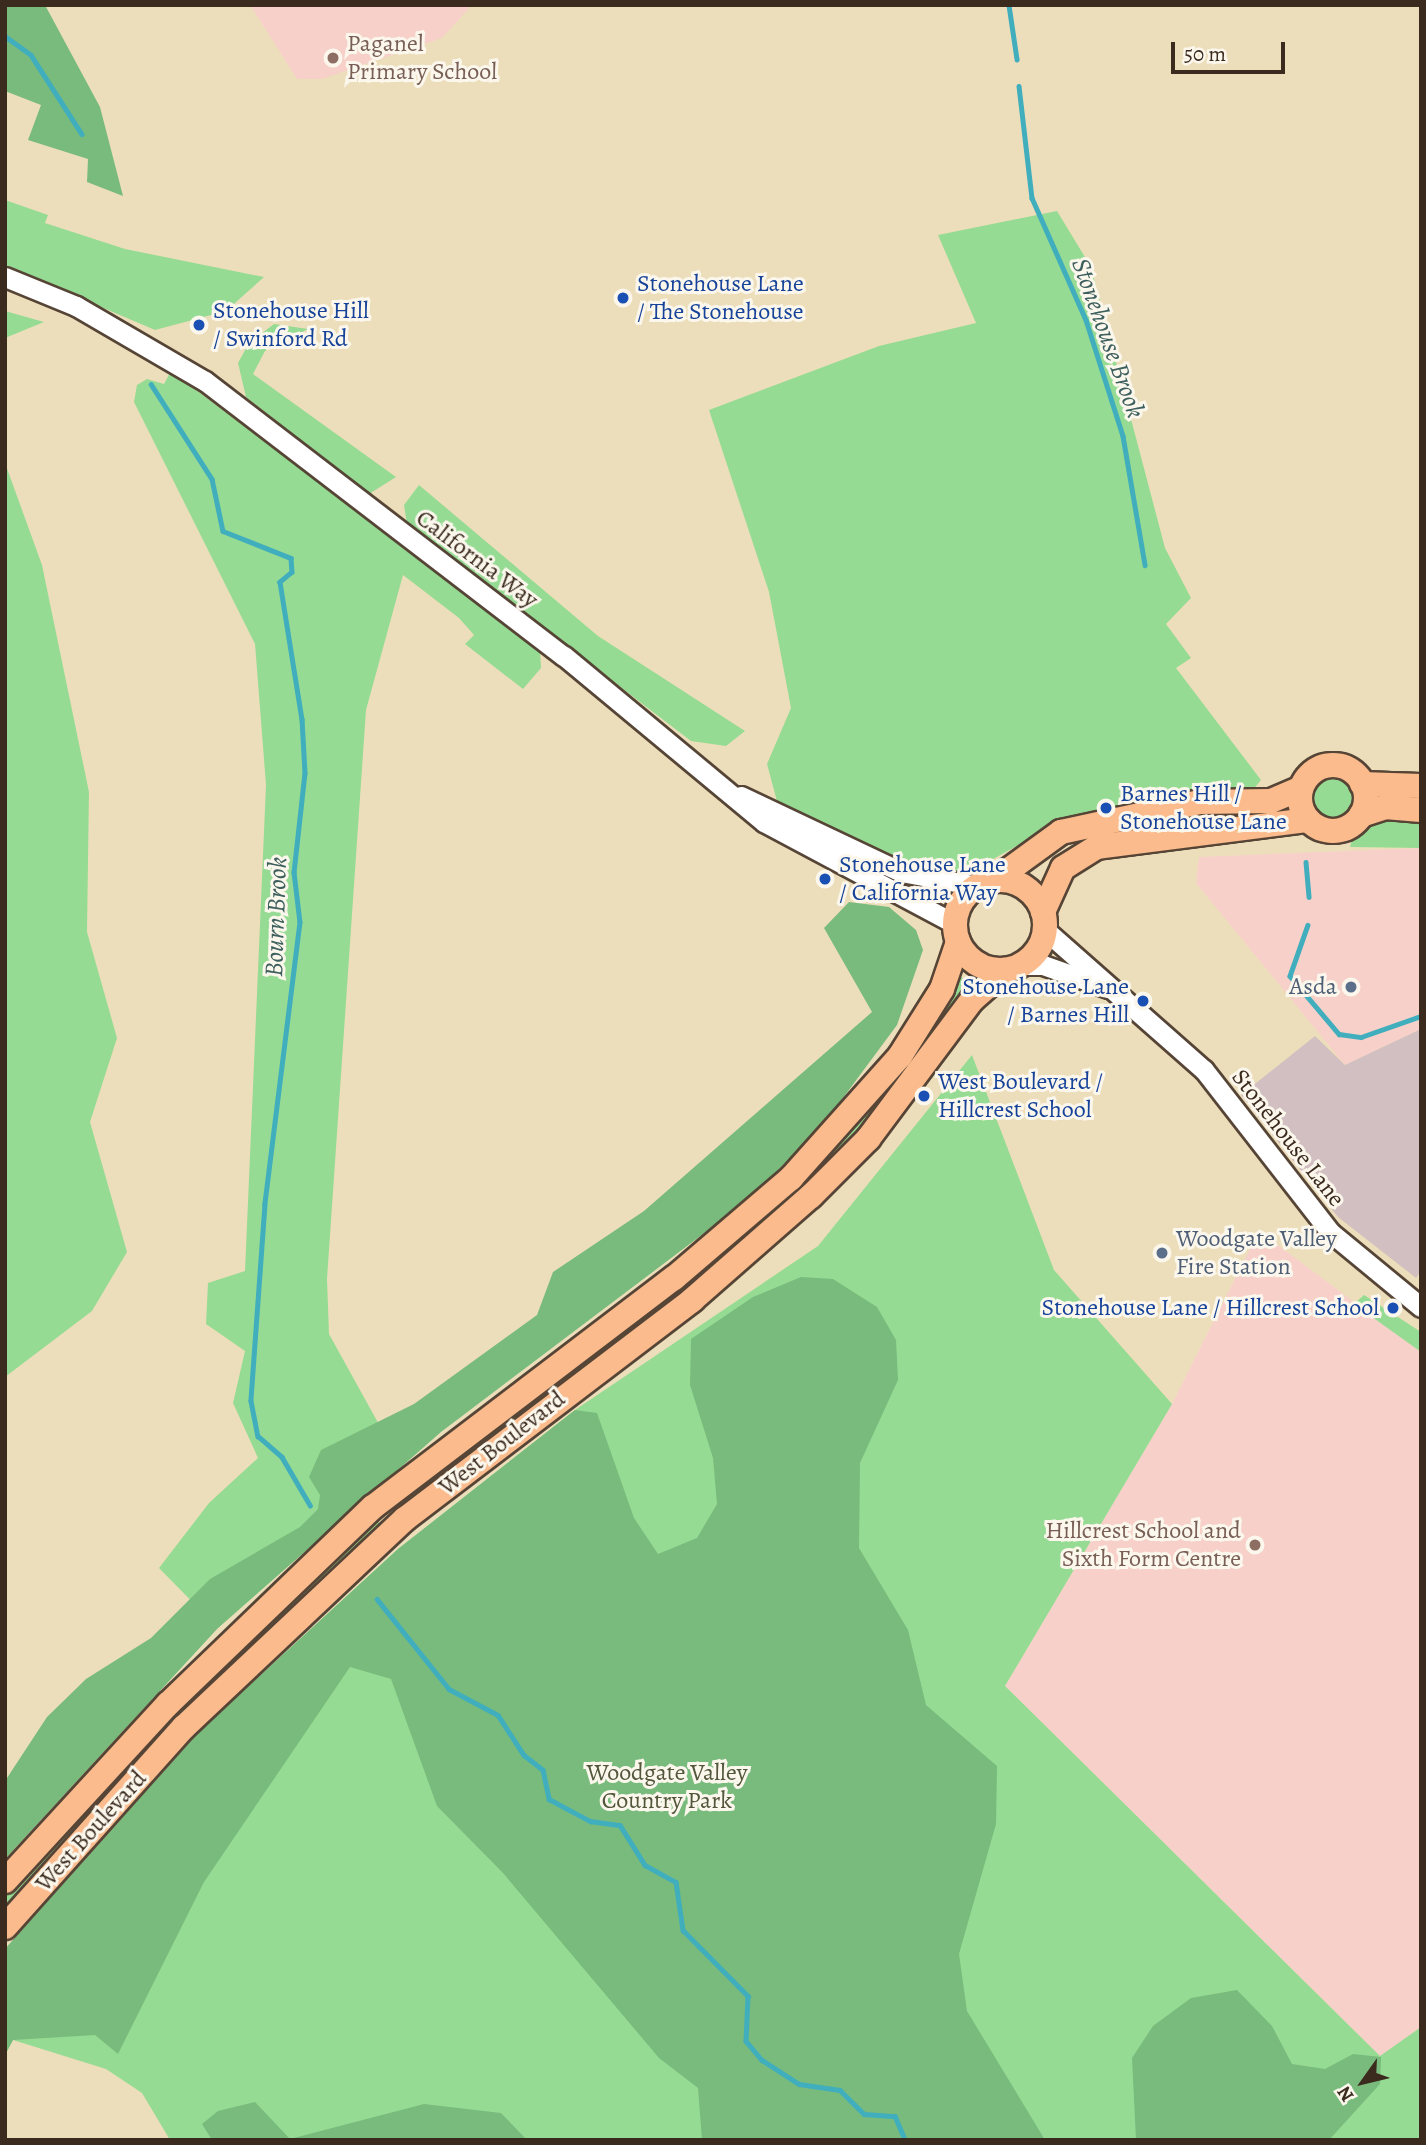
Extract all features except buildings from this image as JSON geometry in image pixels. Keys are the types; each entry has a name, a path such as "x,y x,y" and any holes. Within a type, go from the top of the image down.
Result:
{"main road":[{"path":"1421,786 1363,784 1348,769 1326,766 1301,788 1271,801 1200,802 1061,832 961,902 956,933 977,964 1013,967 1037,951 1044,921 1063,868 1096,846 1308,820 1336,831 1361,815 1385,807 1421,810"},
{"path":"1361,815 1363,784"},
{"path":"1301,788 1308,820"},
{"path":"986,883 1025,887 1044,921"},
{"name":"West Boulevard","path":"5,1881 168,1704 373,1507 674,1278 791,1178 900,1056 942,989 956,933"},
{"name":"West Boulevard","path":"5,1927 184,1727 395,1528 692,1300 811,1196 868,1139 972,1000 1013,967"}],"street":[{"name":"California Way","path":"5,277 69,303 180,366 740,796 797,844 956,933"},
{"name":"California Way","path":"740,796 769,804 811,831 901,872 986,883"},
{"name":"Stonehouse Lane","path":"1044,921 1204,1070 1330,1232 1421,1307"},
{"name":"Stonehouse Lane","path":"1013,967 1043,965 1122,993"}],"shaded area":[{"name":"Paganel Primary School","path":"250,5 472,5 442,38 322,79 297,79"},
{"path":"1421,848 1421,1029 1345,1065 1196,883 1199,857"},
{"path":"1421,1029 1421,1271 1416,1278 1338,1217 1241,1095 1315,1036 1345,1065"},
{"name":"Hillcrest School and Sixth Form Centre","path":"1259,1231 1421,1352 1421,2027 1381,2057 1005,1686 1172,1404"}],"green space":[{"path":"5,5 45,5 100,107 123,196 87,182 88,159 28,140 41,105 5,91"},
{"path":"5,200 48,215 45,223 125,249 264,277 226,311 155,330 5,266"},
{"path":"1057,211 1091,267 1165,548 1191,598 1166,624 1191,658 1176,668 1261,780 1251,792 1158,796 1069,817 977,868 955,872 892,862 778,805 767,764 791,708 769,592 709,410 879,346 976,323 938,235"},
{"path":"5,311 44,322 5,338"},
{"path":"274,324 308,329 265,351 253,374 396,477 369,494 246,397 238,363 249,343"},
{"path":"171,371 540,650 541,668 523,689 465,644 474,635 459,618 403,575 366,710 327,1279 329,1334 402,1466 218,1628 159,1568 209,1503 258,1458 233,1403 245,1351 206,1324 208,1283 245,1271 266,785 255,644 134,402 137,385 147,379 164,384"},
{"path":"5,463 42,565 89,792 87,932 117,1038 90,1122 127,1252 92,1311 5,1377"},
{"path":"419,485 598,636 745,731 726,746 691,741 407,524 404,505"},
{"path":"1331,778 1347,785 1354,801 1347,817 1331,824 1315,817 1308,801 1315,785"},
{"path":"1378,819 1421,821 1421,848 1350,847 1353,837"},
{"path":"849,902 889,907 916,930 923,950 897,1025 820,1129 744,1203 441,1432 218,1628 5,1859 5,1781 47,1717 86,1679 151,1638 210,1579 300,1527 318,1509 320,1495 309,1477 321,1450 414,1404 537,1315 553,1272 644,1211 872,1012 824,928"},
{"path":"961,977 973,984 868,1122 742,1251 405,1508 400,1501 729,1243 936,1017"},
{"name":"Woodgate Valley Country Park","path":"972,1055 1054,1270 1172,1404 1005,1686 1380,2056 1421,2027 1421,2140 170,2140 142,2093 106,2069 13,2040 5,2055 5,1949 200,1731 398,1549 575,1410 818,1246"},
{"path":"801,1277 833,1279 877,1307 896,1340 898,1380 860,1463 859,1548 908,1630 926,1705 997,1766 996,1824 959,1954 967,2011 1045,2140 702,2140 698,2088 659,2058 503,1873 437,1806 391,1679 350,1667 204,1882 118,2054 95,2035 13,2040 5,2055 5,1949 200,1731 398,1549 575,1410 597,1413 634,1518 658,1554 697,1538 717,1504 713,1458 690,1385 691,1339 753,1297"},
{"path":"1364,1295 1421,1332 1421,1352 1354,1304"},
{"path":"377,1520 385,1527 192,1705 5,1911 5,1896 151,1733"},
{"path":"1237,1990 1272,2026 1292,2064 1325,2069 1353,2054 1381,2057 1380,2084 1329,2140 1136,2140 1132,2058 1153,2026 1191,1998"},
{"path":"255,2102 290,2139 424,2104 501,2113 527,2140 212,2140 202,2124 218,2111"}],"waterway":[{"name":"Stonehouse Brook","path":"1009,5 1017,59"},
{"name":"Bourn Brook","path":"5,36 31,55 82,134"},
{"name":"Stonehouse Brook","path":"1019,86 1032,198 1086,320 1123,436 1145,565"},
{"name":"Bourn Brook","path":"151,384 212,479 223,531 291,558 292,572 280,582 302,719 305,773 294,872 300,922 265,1204 251,1401 258,1436 282,1457 310,1505"},
{"name":"Stonehouse Brook","path":"1306,862 1309,897"},
{"name":"Stonehouse Brook","path":"1308,925 1290,976 1339,1034 1361,1037 1421,1016"},
{"name":"Bourn Brook","path":"377,1599 449,1689 498,1715 524,1755 543,1770 549,1799 590,1821 620,1825 645,1865 676,1882 683,1930 748,1996 746,2041 762,2060 799,2084 840,2090 864,2114 895,2116 905,2140"}],"place":[{"name":"Paganel Primary School","path":"333,58"},
{"name":"Stonehouse Lane / The Stonehouse","path":"623,298"},
{"name":"Stonehouse Hill / Swinford Rd","path":"199,325"},
{"name":"Barnes Hill / Stonehouse Lane","path":"1106,808"},
{"name":"Stonehouse Lane / California Way","path":"825,879"},
{"name":"Asda","path":"1351,987"},
{"name":"Stonehouse Lane / Barnes Hill","path":"1143,1001"},
{"name":"West Boulevard / Hillcrest School","path":"924,1096"},
{"name":"Woodgate Valley Fire Station","path":"1162,1253"},
{"name":"Stonehouse Lane / Hillcrest School","path":"1393,1308"},
{"name":"Hillcrest School and Sixth Form Centre","path":"1255,1545"}]}
